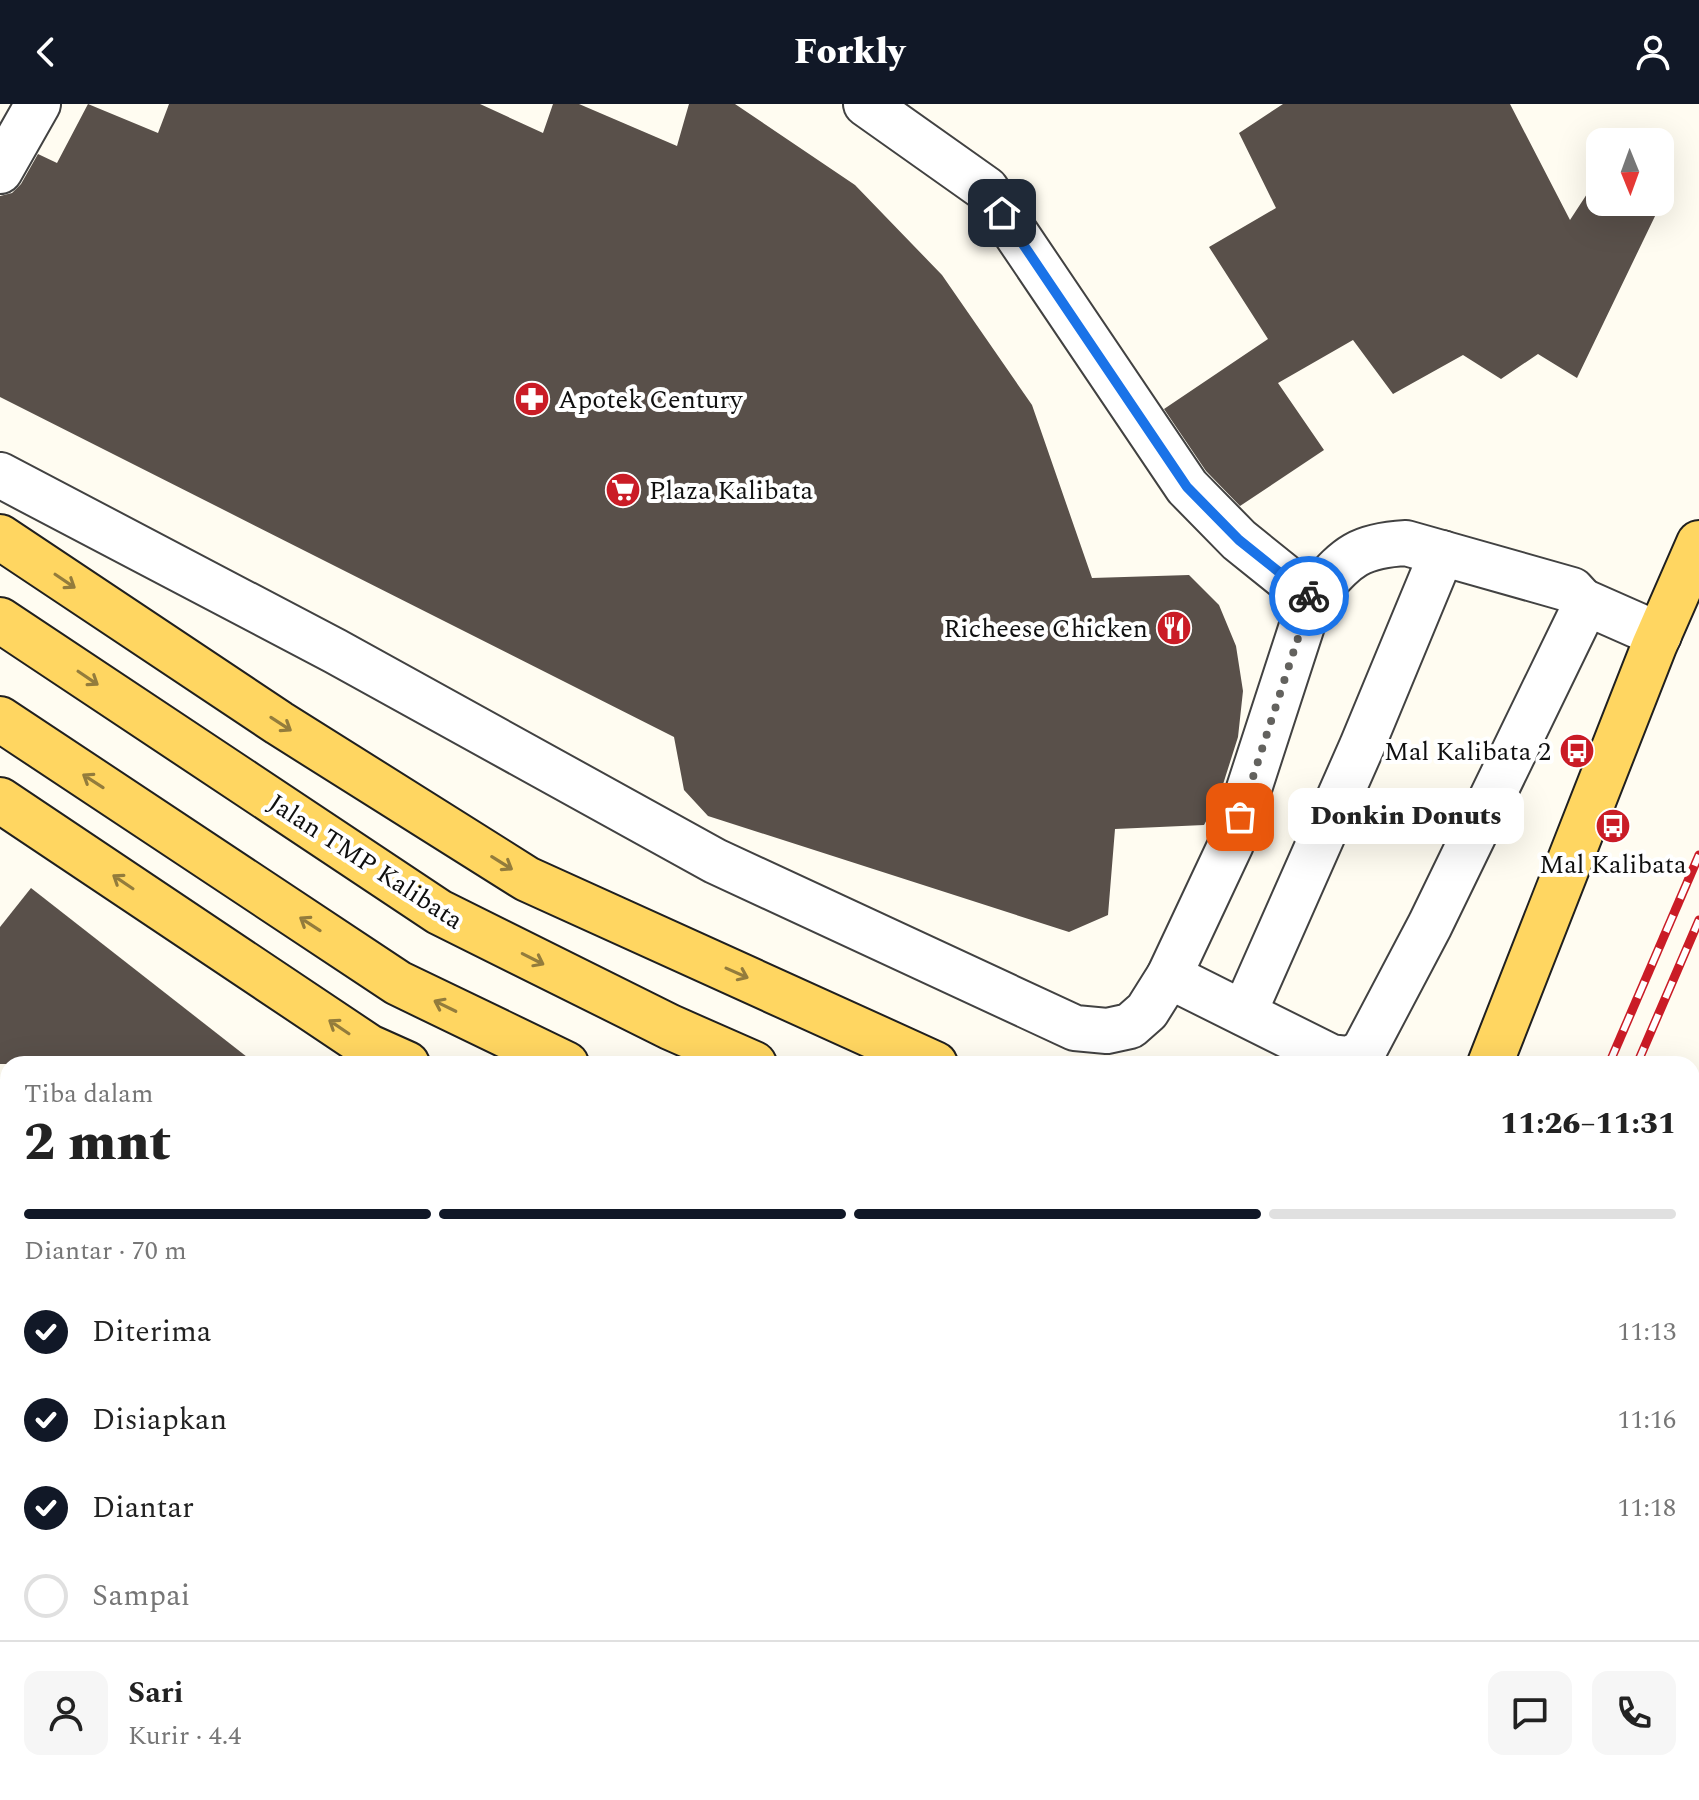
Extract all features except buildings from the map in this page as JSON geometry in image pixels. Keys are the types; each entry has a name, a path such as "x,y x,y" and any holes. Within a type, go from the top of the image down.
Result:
{"main road":[{"path":"0,537 279,723 527,879 873,1048 904,1056"},
{"path":"1493,1056 1656,640 1699,543"},
{"name":"Jalan TMP Kalibata","path":"0,620 439,912 670,1027 736,1056"},
{"path":"0,719 398,983 549,1056"},
{"path":"2,804 369,1047 389,1056"}],"street":[{"path":"0,171 38,104"},
{"path":"866,104 986,189 1187,487 1239,540 1311,598"},
{"path":"0,475 335,651 715,861 1075,1028 1107,1031 1130,1026 1147,1011 1169,976 1231,844 1311,598 1348,557 1383,544 1406,543 1572,590 1581,608 1656,640"},
{"path":"1244,1013 1362,746 1442,553"},
{"path":"1355,1056 1363,1052 1430,925 1581,608"},
{"path":"1169,976 1329,1056"}],"railway":[{"path":"1612,1056 1699,855"},
{"path":"1640,1056 1699,920"}],"way so far":[{"path":"1240,817 1311,598 1309,596"}],"place":[{"name":"Apotek Century","path":"532,399"},
{"name":"Plaza Kalibata","path":"623,490"},
{"name":"Richeese Chicken","path":"1174,628"},
{"name":"Mal Kalibata 2","path":"1577,751"},
{"name":"Donkin Donuts","path":"1240,817"},
{"name":"Mal Kalibata","path":"1613,826"}],"route":[{"path":"1002,213 1187,487 1239,540 1309,596"}]}
